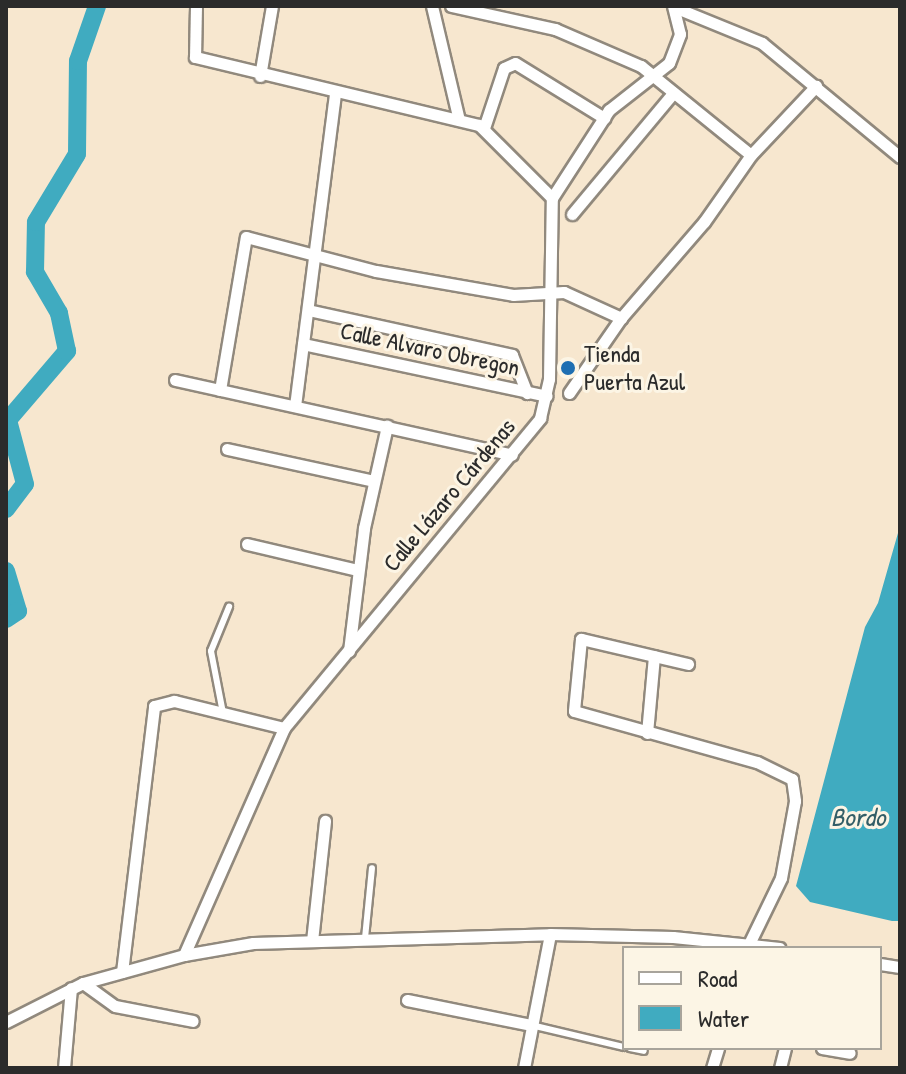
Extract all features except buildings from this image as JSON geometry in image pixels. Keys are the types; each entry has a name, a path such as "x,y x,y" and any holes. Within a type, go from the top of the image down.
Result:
{"street":[{"path":"196,6 195,57 260,76 484,128 552,198 604,118 621,99 655,77 669,63 680,34 674,6"},
{"path":"260,76 272,6"},
{"path":"432,6 459,120"},
{"path":"451,6 555,29 655,77 751,155"},
{"path":"674,6 738,29 816,86 900,157"},
{"path":"484,128 504,68 515,63 604,118"},
{"path":"569,393 621,318 704,222 751,155 816,86"},
{"path":"295,406 335,93"},
{"path":"572,214 673,93"},
{"name":"Calle Lázaro Cárdenas","path":"184,955 284,728 540,418 547,396 552,198"},
{"path":"220,390 246,237 315,252 391,274 513,295 573,294 621,318"},
{"path":"308,310 512,355 527,393"},
{"name":"Calle Alvaro Obregon","path":"303,344 547,396"},
{"path":"175,380 512,455"},
{"path":"349,652 358,570 387,426"},
{"path":"227,449 374,481"},
{"path":"247,544 358,570"},
{"path":"688,664 581,639 574,711 757,762 792,779 795,801 781,878 748,946"},
{"path":"647,733 654,656"},
{"path":"122,972 154,706 174,701 284,728"},
{"path":"312,941 325,821"},
{"path":"6,1022 77,985 184,955 253,943 550,934 673,937 734,946"},
{"path":"524,1068 550,934"},
{"path":"77,985 115,1006 193,1021"},
{"path":"64,1068 77,985"},
{"path":"407,1000 531,1025"},
{"path":"833,1050 850,1053"}],"lane":[{"path":"223,713 211,651 229,607"},
{"path":"365,938 372,868"},
{"path":"531,1025 622,1047"},
{"path":"639,1050 644,1051"}],"water":[{"name":"Bordo","path":"900,526 900,921 892,921 810,902 796,886 865,627 878,603"}],"waterway":[{"path":"6,509 25,484 8,420 67,351 59,313 35,272 36,222 77,154 78,61 97,6"},
{"path":"6,571 18,611 6,619"}],"place":[{"name":"Tienda Puerta Azul","path":"568,368"}]}
